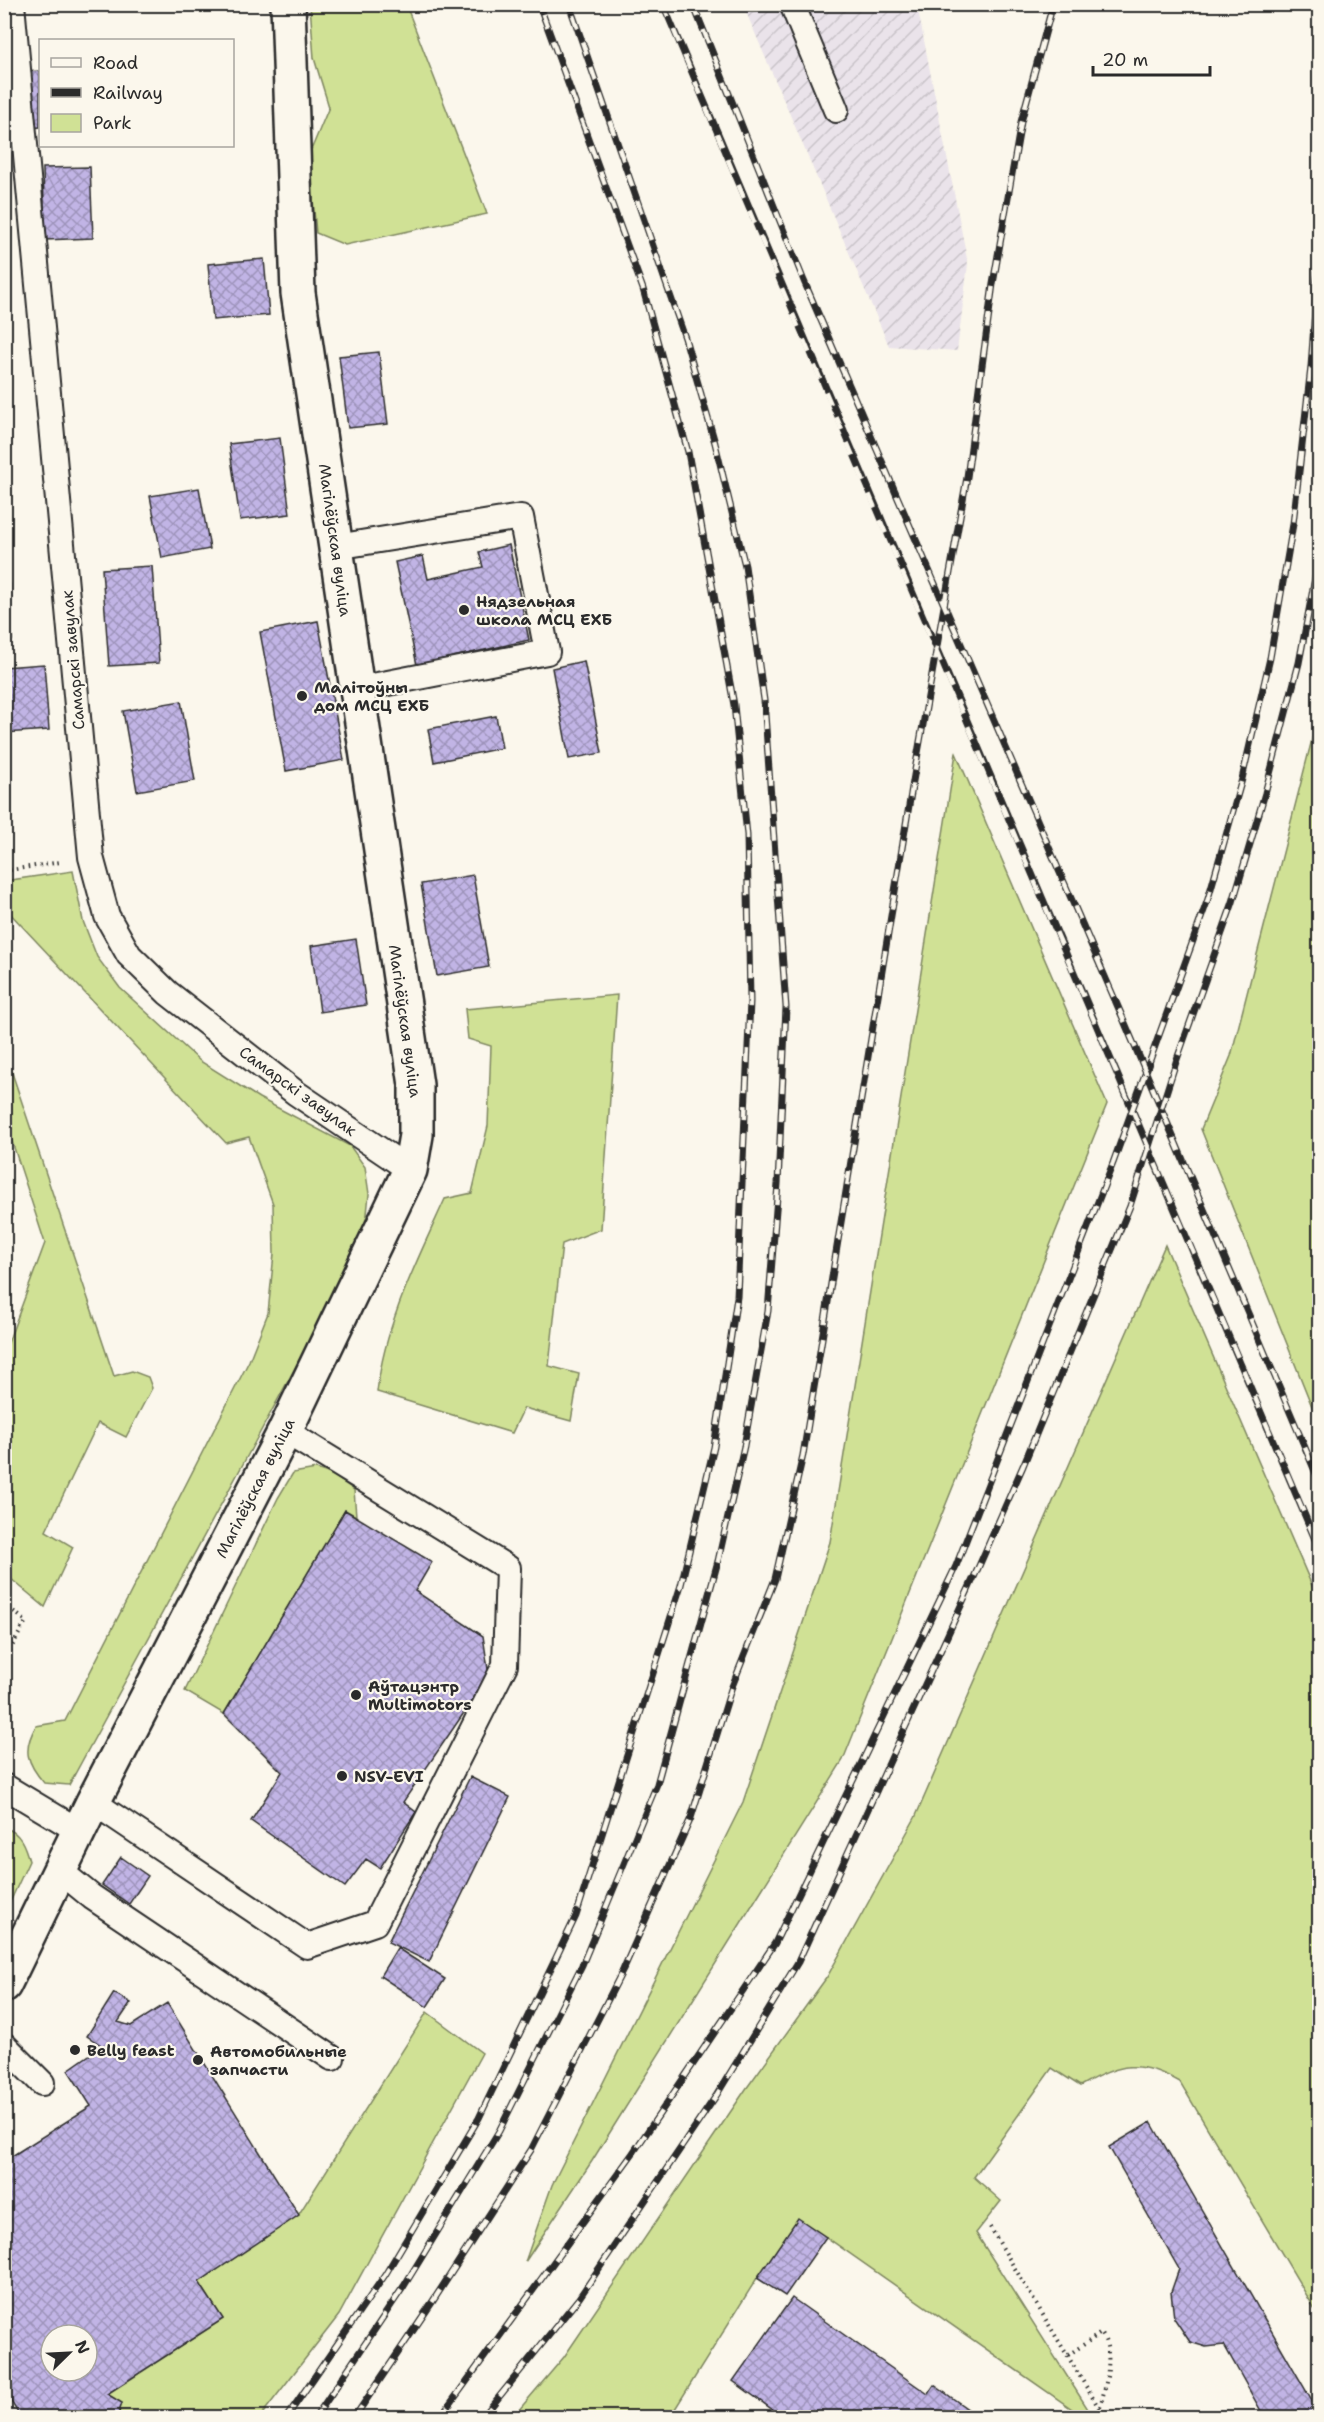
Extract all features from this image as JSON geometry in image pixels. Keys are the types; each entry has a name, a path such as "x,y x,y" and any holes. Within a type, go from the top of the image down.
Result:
{"street":[{"name":"Магілёўская вуліца","path":"4,1985 86,1816 285,1431 410,1170 416,1135 416,1085 298,293 288,4"}],"lane":[{"name":"Самарскі завулак","path":"12,4 92,857 107,916 129,955 168,993 296,1093 410,1170"},
{"path":"792,4 836,110"},
{"path":"336,547 521,517 547,651 357,689"},
{"path":"4,1786 86,1816 306,1946 375,1923 505,1665 508,1568 285,1431"},
{"path":"59,1870 92,1897 332,2058"},
{"path":"4,2045 42,2084"}],"path":[{"path":"4,871 92,857"},
{"path":"4,1604 26,1621 4,1661"},
{"path":"990,2227 1105,2418"},
{"path":"1068,2355 1101,2333 1106,2340 1108,2379 1100,2407"}],"shaded area":[{"path":"743,5 917,5 968,264 957,351 889,346"}],"green space":[{"path":"310,5 406,5 487,214 345,245 316,233 309,155 329,107 314,58"},
{"path":"1319,712 1320,1424 1201,1129 1231,1056"},
{"path":"956,753 1107,1104 843,1760 592,2161 525,2262 552,2185 743,1802 830,1542"},
{"path":"73,871 83,921 97,957 120,988 200,1061 259,1098 350,1146 365,1167 369,1194 366,1224 347,1272 69,1785 44,1783 30,1763 29,1742 36,1726 65,1721 249,1361 268,1313 274,1254 273,1204 249,1137 226,1143 5,908 4,881"},
{"path":"617,995 601,1229 562,1244 549,1366 579,1374 571,1421 524,1408 512,1433 377,1392 387,1341 413,1269 445,1199 472,1193 488,1126 491,1046 468,1039 465,1009"},
{"path":"4,1049 114,1376 132,1371 148,1377 152,1388 126,1437 98,1423 46,1531 73,1547 45,1607 5,1574 5,1351 45,1243 5,1120"},
{"path":"1165,1245 1319,1602 1319,2316 1180,2082 1153,2070 1130,2067 1106,2072 1080,2086 1052,2068 974,2177 1001,2201 976,2233 1093,2417 1077,2417 1079,2414 826,2237 757,2278 670,2417 512,2418 564,2357 746,2089 827,1977 915,1818"},
{"path":"316,1469 331,1474 354,1490 356,1516 345,1510 224,1714 185,1691 278,1498 293,1473"},
{"path":"5,1828 18,1836 24,1845 29,1861 5,1913"},
{"path":"427,2012 482,2053 339,2315 260,2417 117,2417 122,2403 107,2394 223,2319 199,2282 299,2214"}],"building":[{"path":"39,71 39,127 32,128 25,72"},
{"path":"90,167 93,238 45,240 43,168"},
{"path":"264,259 269,315 213,320 208,264"},
{"path":"379,352 388,424 348,428 339,356"},
{"path":"280,438 290,514 240,520 229,444"},
{"path":"199,488 210,549 162,558 150,496"},
{"name":"Нядзельная школа МСЦ ЕХБ","path":"509,545 529,640 417,665 395,562 423,556 428,579 483,567 479,552"},
{"path":"152,566 159,663 109,666 102,569"},
{"path":"4,584 10,584 12,640 4,640"},
{"name":"Малітоўны дом МСЦ ЕХБ","path":"318,621 344,760 286,771 260,632"},
{"path":"584,661 602,753 569,759 552,668"},
{"path":"44,664 49,730 4,733 4,667"},
{"path":"181,701 195,781 137,791 123,711"},
{"path":"496,716 502,748 434,762 428,729"},
{"path":"473,875 489,967 437,976 421,884"},
{"path":"356,939 366,1005 320,1012 311,946"},
{"name":"Аўтацэнтр Multimotors","path":"345,1510 432,1562 415,1591 483,1636 489,1676 403,1802 416,1812 380,1868 366,1859 345,1887 251,1821 282,1772 224,1714"},
{"path":"470,1777 510,1797 429,1962 388,1942"},
{"path":"121,1857 148,1876 129,1904 102,1885"},
{"path":"397,1948 445,1979 427,2007 380,1976"},
{"path":"114,1993 131,2003 118,2022 131,2026 167,2003 299,2215 199,2282 223,2319 107,2394 122,2403 117,2418 21,2418 4,2390 4,2161 91,2106 68,2070 102,2046 87,2036"},
{"path":"1151,2122 1320,2418 1265,2418 1224,2345 1206,2347 1190,2342 1174,2318 1171,2292 1179,2269 1109,2147"},
{"path":"798,2218 826,2237 785,2296 757,2278"},
{"path":"792,2298 928,2394 934,2385 969,2410 964,2418 784,2418 733,2381"}],"railway":[{"path":"286,2418 385,2275 479,2118 576,1916 681,1585 714,1447 737,1297 750,1001 747,835 734,705 688,452 643,289 539,4"},
{"path":"315,2418 404,2286 499,2131 582,1965 657,1784 718,1561 744,1446 768,1311 778,1184 786,1007 764,700 745,566 715,443 685,338 569,4"},
{"path":"663,4 1320,1551"},
{"path":"693,4 804,281 1125,1023 1320,1483"},
{"path":"354,2418 531,2150 623,1970 691,1818 731,1689 775,1579 803,1455 913,781 967,477 993,284 1021,122 1053,4"},
{"path":"440,2418 633,2153 775,1943 956,1566 1113,1163 1208,899 1242,779 1270,658 1293,524 1311,367 1320,239"},
{"path":"482,2418 579,2298 716,2096 798,1962 975,1575 1023,1466 1130,1206 1176,1062 1233,902 1265,793 1299,663 1320,552"}],"place":[{"name":"Нядзельная школа МСЦ ЕХБ","path":"464,610"},
{"name":"Малітоўны дом МСЦ ЕХБ","path":"302,696"},
{"name":"Аўтацэнтр Multimotors","path":"356,1695"},
{"name":"NSV-EVI","path":"342,1776"},
{"name":"Belly feast","path":"75,2050"},
{"name":"Автомобильные запчасти","path":"198,2060"}]}
